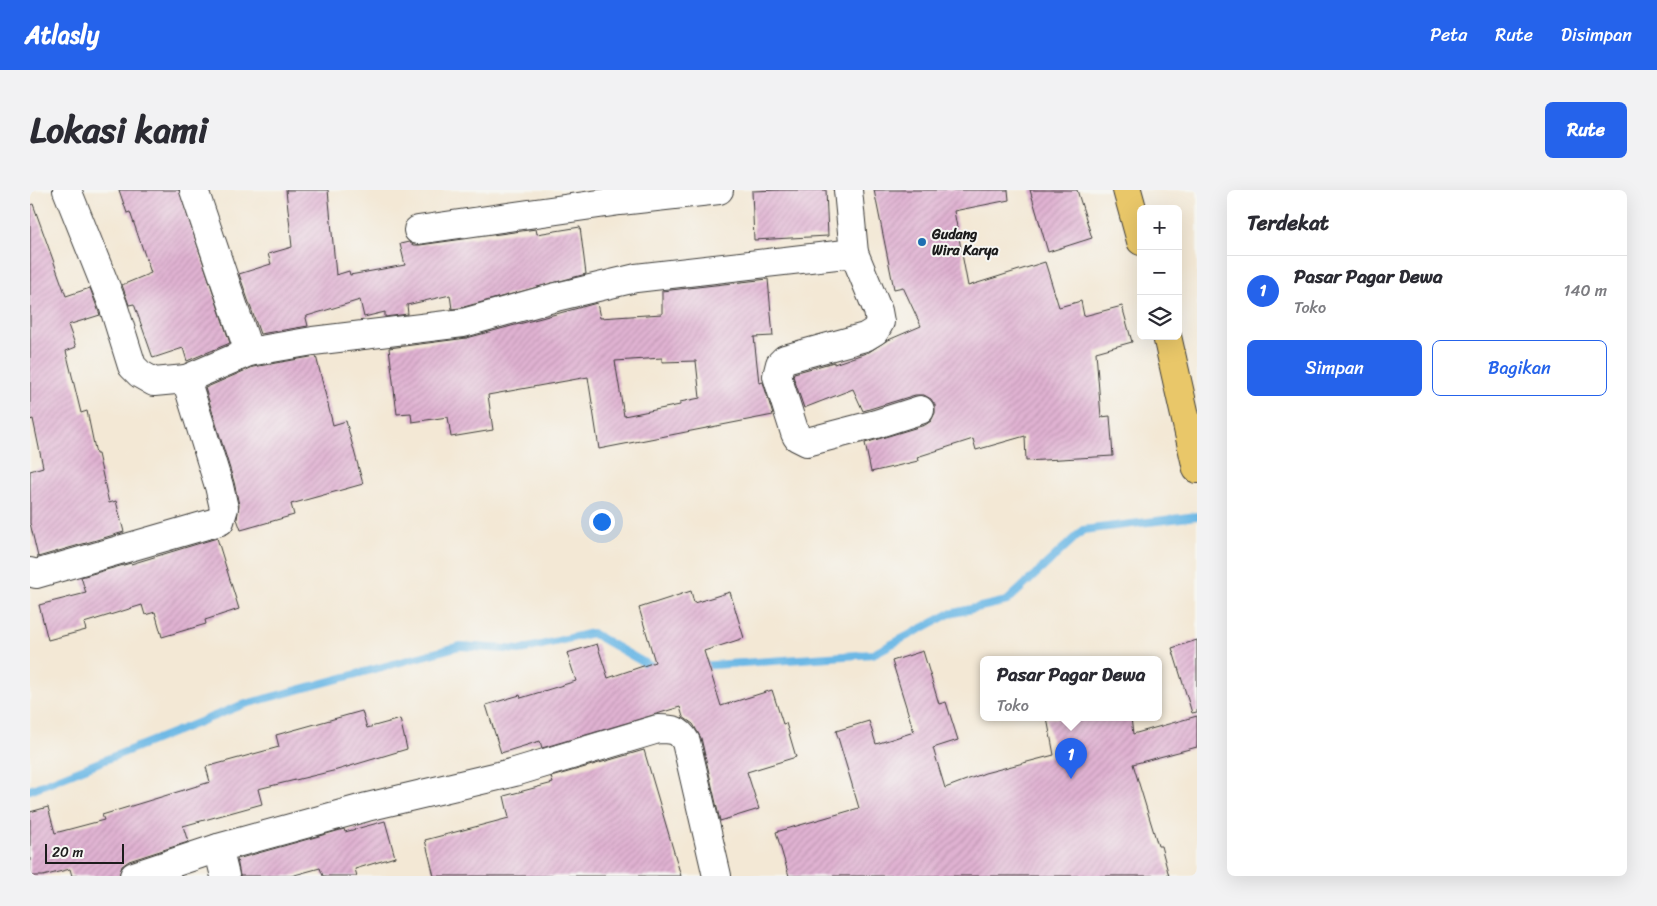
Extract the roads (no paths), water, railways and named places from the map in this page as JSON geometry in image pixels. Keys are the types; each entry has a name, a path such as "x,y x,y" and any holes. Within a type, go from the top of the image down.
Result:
{"highway":[{"path":"1127,190 1137,226"},
{"path":"1168,340 1197,469"}],"street":[{"path":"67,190 112,305 132,366 140,374 154,382 186,379 249,352 313,341 463,323 556,297 636,278 854,253"},
{"path":"194,190 249,352"},
{"path":"418,230 620,201 719,190"},
{"path":"848,190 854,253 878,311 880,322 875,331 865,338 785,359 780,364 777,376 795,433 797,437 807,442 920,410"},
{"path":"30,572 36,574 220,521 224,508 219,486 186,379"},
{"path":"134,876 218,848 367,807 515,772 658,729 674,729 682,735 686,742 717,876"},
{"path":"218,848 225,876"}],"waterway":[{"path":"699,666 873,654 949,614 1007,601 1083,530 1197,516"},
{"path":"30,790 242,705 460,646 520,650 592,633 650,666 655,666"}],"place":[{"name":"Gudang Wira Karya","path":"922,242"},
{"name":"Pasar Pagar Dewa","path":"1071,779"}]}
